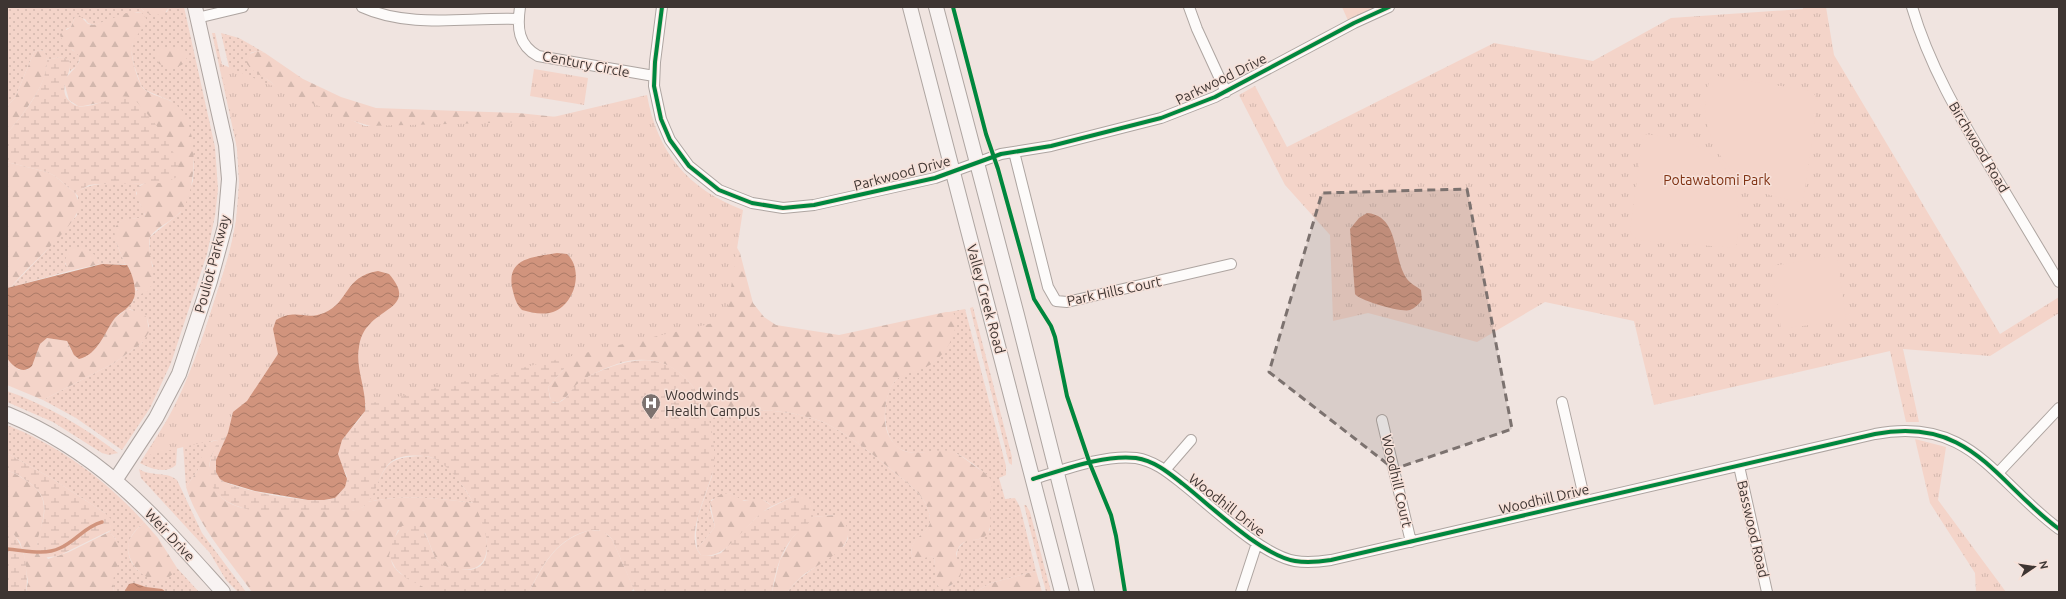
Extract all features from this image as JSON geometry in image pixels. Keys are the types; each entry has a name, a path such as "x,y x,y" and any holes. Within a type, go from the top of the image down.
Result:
{"main road":[{"name":"Valley Creek Road","path":"910,7 1062,592"},
{"name":"Valley Creek Road","path":"936,7 1087,592"},
{"name":"Pouliot Parkway","path":"116,479 156,418 178,374 212,274 225,226 228,185 226,150 196,12"},
{"name":"Weir Drive","path":"7,414 63,441 116,479 145,507 223,592"}],"street":[{"path":"196,12 243,7"},
{"path":"362,7 383,15 407,19 518,19"},
{"name":"Century Circle","path":"520,7 518,19 519,32 522,41 530,51 538,56 654,76"},
{"name":"Parkwood Drive","path":"662,7 654,76 656,100 661,119 670,140 694,171 719,190 742,200 773,207 806,207 935,178 976,163 1014,152 1046,147 1147,123 1192,107 1226,92 1354,23 1389,7"},
{"path":"1189,7 1197,29 1226,92"},
{"name":"Birchwood Road","path":"1912,7 1919,30 1933,65 1955,108 2059,282"},
{"name":"Park Hills Court","path":"1014,152 1048,287 1056,301 1067,302 1231,264"},
{"path":"1562,402 1585,501"},
{"path":"1998,473 2059,408"},
{"name":"Woodhill Court","path":"1382,420 1411,542"},
{"name":"Woodhill Drive","path":"1033,479 1124,457 1144,460 1165,470 1257,543 1275,554 1294,561 1310,563 1331,560 1411,542 1875,434 1908,430 1932,433 1958,443 1978,455 2059,529"},
{"path":"1165,470 1191,440"},
{"name":"Basswood Road","path":"1738,466 1767,592"},
{"path":"1242,592 1257,543"}],"highlighted area":[{"path":"1467,189 1512,429 1394,469 1269,372 1322,193"}],"green space":[{"path":"7,7 140,7 144,11 167,12 169,7 184,7 215,147 218,189 215,216 207,254 171,363 150,408 122,450 76,418 43,400 114,363 142,343 149,326 147,318 130,309 122,312 134,300 134,286 137,291 153,266 149,255 150,237 180,213 193,181 194,163 189,131 171,101 145,90 141,85 134,65 131,50 134,37 144,25 142,13 137,12 94,25 88,23 85,19 75,17 71,27 66,29 72,50 78,53 80,58 77,66 70,71 69,60 60,57 47,60 44,51 39,50 34,52 15,98 7,106"},
{"path":"140,7 169,7 165,13 155,15 145,12"},
{"path":"1342,7 1372,7 1375,13 1350,25"},
{"name":"Potawatomi Park","path":"1803,7 1826,7 1834,55 2000,334 2059,297 2059,313 1990,356 1903,349 1919,422 1906,422 1890,351 1654,405 1634,321 1545,302 1477,342 1368,313 1333,321 1330,235 1285,185 1239,95 1255,86 1287,147 1494,43 1593,61 1671,18 1803,9"},
{"path":"130,12 142,13 146,18 143,27 133,43 132,49 135,69 139,79 143,88 149,93 172,102 180,108 186,117 190,129 194,157 191,185 184,207 181,212 153,233 150,237 149,251 153,271 152,285 148,291 141,294 134,286 129,267 125,264 116,242 114,230 122,221 142,217 145,214 137,198 137,188 145,183 165,183 128,97 83,106 78,106 69,100 64,82 68,75 78,65 80,58 63,41 60,34 71,27 75,17 78,14 88,24 94,25"},
{"path":"212,33 215,33 239,141 240,222 178,433 176,465 172,468 158,470 140,463 176,406 196,359 230,252 236,222 239,183 237,148"},
{"path":"221,33 239,38 265,53 257,51 250,53 264,77 276,86 280,94 241,118"},
{"path":"173,47 184,48 188,56 183,64 174,69 159,64 155,57 159,50"},
{"path":"39,50 44,51 47,60 46,71 42,83 36,95 7,134 7,106 15,98 34,52"},
{"path":"257,51 265,53 303,79 341,97 376,108 518,113 596,121 620,130 632,139 698,201 731,237 740,253 753,303 764,317 776,325 839,335 946,312 953,312 955,328 953,336 944,352 932,363 922,369 904,375 897,379 893,384 887,398 885,423 889,436 895,445 902,450 918,453 935,451 953,452 989,476 992,488 990,528 984,537 965,542 957,550 956,556 961,570 960,577 947,587 939,588 934,558 931,556 918,560 913,558 912,547 917,539 928,528 930,523 924,500 914,488 864,448 838,430 822,422 800,415 777,411 743,411 708,419 703,404 695,390 686,379 663,363 649,360 633,360 606,368 581,381 560,402 552,402 548,387 564,369 564,357 556,349 539,350 531,348 524,340 521,326 525,311 539,314 551,312 562,306 570,297 575,287 577,275 574,264 567,254 546,254 522,261 517,265 513,269 511,275 514,297 485,324 476,330 467,335 458,337 449,337 439,332 431,322 426,309 423,293 421,276 424,246 427,236 434,226 443,220 453,217 480,219 486,218 490,215 490,204 487,198 483,192 473,184 462,184 455,197 446,204 429,211 403,213 387,218 361,241 333,254 313,268 266,282 252,293 241,313 236,316 227,317 220,315 236,263 245,218 247,172 241,118 274,111 280,99 276,87 251,69 247,64 247,55","holes":["299,115 312,124 326,128 346,119 374,127 376,130 374,141 378,154 377,173 351,178 329,174 326,159 319,145 309,142 293,144 286,137 286,123 294,116"]},
{"path":"60,57 68,59 70,64 65,93 67,98 73,104 88,106 122,97 129,97 136,101 157,126 172,148 179,169 177,177 165,183 89,185 75,193 55,176 47,172 7,162 7,134 33,100 43,80 47,60"},
{"path":"219,63 365,126 532,122 647,95 658,134 667,151 678,166 706,191 743,210 726,320 145,456 168,418 186,382 207,324 224,270 236,223 239,190 237,145"},
{"path":"534,69 588,78 584,105 530,96"},
{"path":"1711,75 1812,91 1818,100 1803,202 1778,197 1753,188 1734,174 1726,164 1708,130 1705,102"},
{"path":"1643,134 1669,138 1691,144 1709,153 1722,165 1732,180 1737,199 1739,222 1736,248 1637,240 1630,232"},
{"path":"7,162 47,172 55,176 75,193 80,205 76,215 60,236 11,287 7,288"},
{"path":"145,183 140,185 136,193 145,212 144,216 128,219 118,224 116,242 125,264 100,264 98,260 65,263 69,271 11,287 46,251 77,215 78,196 75,193 100,184"},
{"path":"80,247 95,255 100,264 69,271 66,263 67,256 71,250"},
{"path":"1837,256 1846,320 1781,329 1772,266"},
{"path":"973,307 1012,457 1012,465 1009,463 970,308"},
{"path":"127,309 142,313 147,318 149,332 142,343 114,363 43,400 7,385 7,358 19,370 27,370 32,366 40,344 47,338 67,341 72,352 96,348 114,319"},
{"path":"965,309 1006,466 1006,475 999,478 1005,499 1015,498 1020,507 1036,571 991,583 975,592 787,592 799,579 844,546 848,539 848,532 835,515 813,517 813,514 794,496 772,506 760,499 741,500 730,493 711,500 710,509 715,527 697,549 696,533 698,516 712,476 714,450 708,419 743,411 777,411 800,415 826,423 863,447 914,488 924,500 930,523 925,532 917,539 912,547 913,558 931,556 934,558 938,586 950,586 954,583 960,574 956,558 958,549 967,540 980,539 990,530 990,507 985,473 956,453 939,451 912,453 900,449 893,443 889,435 885,414 888,393 892,385 898,378 908,372 929,365 938,358 945,348 949,336 953,312 949,312"},
{"path":"564,357 564,369 548,387 550,398 553,403 557,403 564,400 580,382 600,371 633,361 655,361 666,364 676,370 685,377 694,388 704,405 713,435 714,465 696,524 696,547 701,555 712,556 721,553 762,512 794,496 802,496 811,502 813,517 788,543 781,556 772,592 635,592 612,539 603,532 596,530 584,532 574,536 557,548 544,564 529,592 433,592 406,578 396,569 389,556 393,540 402,526 411,525 418,527 423,531 435,557 439,562 449,567 467,570 474,569 484,561 487,547 484,529 476,509 465,490 452,473 438,461 425,456 408,456 395,459 386,466 372,497 367,504 352,511 256,511 230,503 223,499 212,486 209,468 220,433","holes":["366,403 361,417 341,441 338,455 340,463 347,476 335,498 325,500 296,499 248,490 225,482 222,447 228,433"]},
{"path":"7,391 51,410 92,434 118,453 109,455 102,453 53,422 7,402"},
{"path":"7,425 27,433 64,454 98,478 144,522 130,539 128,549 134,567 149,577 159,578 168,575 177,568 199,592 114,592 112,581 115,568 116,539 109,532 111,530 105,513 51,478 7,453"},
{"path":"220,433 218,440 211,441 198,470 186,487 183,445"},
{"path":"1915,439 1946,447 1938,500 2006,592 1976,592 1975,573 1930,503"},
{"path":"218,440 209,470 213,485 220,496 230,503 242,508 269,511 352,511 363,507 367,502 407,497 433,498 474,503 479,512 486,535 487,546 485,557 480,564 471,569 447,567 442,565 436,558 425,533 398,530 391,556 392,564 403,576 433,592 252,592 206,529 198,516 186,487 198,470 205,443"},
{"path":"7,453 51,478 105,513 111,519 111,530 58,556 41,558 37,550 43,521 43,501 38,491 27,481 7,471"},
{"path":"425,456 434,458 448,468 454,474 474,503 433,498 407,497 367,502 383,473 392,462 410,457"},
{"path":"139,469 148,473 173,477 177,480 202,533 246,592 238,592 226,580 210,553 141,478"},
{"path":"7,471 27,481 41,495 44,510 37,545 48,559 69,552 109,532 116,540 120,554 114,575 114,592 26,592 28,582 24,555 20,542 7,527"},
{"path":"730,493 744,501 760,498 772,506 755,519 738,537 720,552 711,555 701,555 697,549 715,527 710,502 721,494"},
{"path":"1024,505 1026,505 1030,512 1051,592 1046,592"},
{"path":"835,515 844,521 848,534 841,549 808,571 787,592 772,592 780,560 792,538 813,517"},
{"path":"144,522 158,538 177,568 169,577 161,580 153,579 139,571 133,565 130,557 128,549 129,541 133,533"},
{"path":"7,527 13,533 22,548 27,574 26,592 7,592"},
{"path":"590,530 603,531 612,539 634,589 630,592 529,592 540,571 552,554 568,540"},
{"path":"1036,571 1042,592 975,592 991,583"}],"water":[{"path":"1367,213 1378,216 1385,222 1394,239 1402,270 1407,279 1421,290 1422,300 1417,306 1410,310 1398,310 1358,297 1355,294 1350,229 1359,218"},
{"path":"557,253 567,254 575,269 575,286 572,294 561,308 553,312 538,313 522,310 514,297 512,287 514,270 518,264 524,260"},
{"path":"102,264 127,265 134,281 135,294 131,304 111,323 96,348 86,357 79,359 74,355 67,341 47,338 40,344 32,366 29,369 22,370 15,367 7,358 7,288"},
{"path":"378,271 389,274 396,284 399,292 398,299 395,304 367,327 363,332 360,341 358,355 365,411 342,440 338,454 347,479 345,487 335,498 308,500 255,491 225,482 220,479 216,472 216,460 228,433 233,412 247,401 278,354 273,329 276,320 290,315 311,316 324,313 338,303 352,284 358,279 367,274"},
{"path":"134,583 146,587 162,589 166,592 124,592 129,584"}],"waterway":[{"path":"7,549 47,552 66,545 90,527 102,522"}],"cycle path":[{"path":"662,7 655,62 654,86 661,119 670,140 689,166 719,190 752,203 783,208 814,205 935,178 1001,154 1051,146 1161,118 1215,97 1354,23 1389,7"},
{"path":"953,7 986,134 998,169 1034,299 1051,326 1055,337 1067,396 1090,464 1111,515 1125,592"},
{"path":"1033,479 1071,467 1111,458 1124,457 1143,460 1156,465 1167,472 1252,540 1267,550 1295,561 1313,562 1331,560 1875,434 1908,431 1935,434 1958,443 1979,457 1998,473 2036,510 2059,529"}],"place":[{"name":"Woodwinds Health Campus","path":"651,420"}]}
